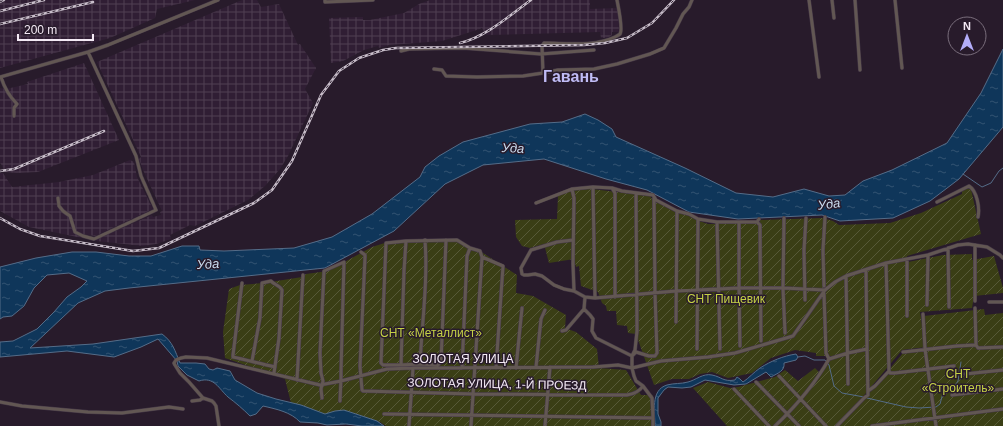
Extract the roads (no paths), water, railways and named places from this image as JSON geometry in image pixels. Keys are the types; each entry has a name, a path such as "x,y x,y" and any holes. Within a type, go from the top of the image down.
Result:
{"street":[{"path":"14,116 14,108 17,104 12,99 0,77 108,45 218,0"},
{"path":"325,0 325,2 373,0"},
{"path":"543,73 541,54 544,43 585,44 608,40 619,35 621,31 617,0"},
{"path":"434,69 444,71 446,76 477,78 523,76 558,70 604,68 650,54 664,48 692,0"},
{"path":"809,0 819,77"},
{"path":"832,0 834,18"},
{"path":"855,0 860,70"},
{"path":"895,0 902,68"},
{"path":"400,51 409,49 463,48 541,54 594,50"},
{"path":"58,198 59,206 70,216 75,232 82,236 94,239 156,210 141,176 136,156 88,52"},
{"path":"937,202 969,186 972,188 977,199 979,212 978,217"},
{"path":"593,187 595,298"},
{"path":"536,203 572,190 593,187 612,188 649,194 656,200 677,211 689,214 698,219 717,222 758,220 760,225 761,341"},
{"path":"612,188 615,193 615,297"},
{"path":"572,190 574,198 574,291"},
{"path":"636,192 637,331 632,356 632,368 636,381 643,386 652,398 654,418 653,426"},
{"path":"632,356 636,352 649,356 656,356 657,354 654,197"},
{"path":"676,322 677,211"},
{"path":"824,286 823,250 825,217"},
{"path":"784,218 783,288 785,332"},
{"path":"805,300 804,250 806,218"},
{"path":"697,349 698,219"},
{"path":"717,222 720,349"},
{"path":"739,222 740,346"},
{"path":"419,365 424,304 425,240"},
{"path":"446,240 441,362 438,365 383,365 381,362 386,243 425,240 446,240 457,240 470,248 480,251 482,257 471,426"},
{"path":"573,240 557,242 531,250 521,268 522,274 528,276 535,274 542,276 554,285 574,291 585,297 595,298 676,291 739,288 805,289 825,292"},
{"path":"401,365 406,241"},
{"path":"632,368 661,361 735,353 793,336 825,292 835,282 846,276 886,263 928,255 958,245 968,244 987,247 1000,254 1003,258"},
{"path":"974,245 975,301"},
{"path":"462,368 467,256 470,248"},
{"path":"948,248 949,307"},
{"path":"361,252 365,255 360,366 362,376"},
{"path":"927,305 928,255"},
{"path":"482,257 503,266 496,368"},
{"path":"907,259 907,316"},
{"path":"322,398 323,381 321,373 320,340 324,271 344,262 340,401"},
{"path":"868,391 875,386 889,371 886,263"},
{"path":"837,426 868,395 866,270"},
{"path":"297,380 304,275"},
{"path":"846,276 848,384"},
{"path":"252,361 260,318 262,282 271,281 282,290 279,338 274,374"},
{"path":"242,283 233,356 262,365 275,367"},
{"path":"825,292 826,353 829,359"},
{"path":"562,331 566,330 584,309 585,297"},
{"path":"989,302 1003,302"},
{"path":"516,368 522,308"},
{"path":"975,308 976,345"},
{"path":"584,309 593,320 592,331 596,338 632,356"},
{"path":"536,368 541,319 545,310"},
{"path":"923,314 928,369 936,426"},
{"path":"903,352 976,345 978,348 1003,347"},
{"path":"775,426 800,400 829,359 848,353 867,350"},
{"name":"ЗОЛОТАЯ УЛИЦА","path":"203,398 180,373 175,365 176,360 195,357 207,358 318,384 341,381 387,369 413,368 419,365 462,368 536,368 618,365 632,368"},
{"path":"889,371 890,373 895,373 954,366"},
{"path":"545,426 550,367"},
{"path":"409,426 413,368"},
{"path":"965,374 1003,370"},
{"name":"ЗОЛОТАЯ УЛИЦА, 1-Й ПРОЕЗД","path":"362,376 363,391 473,394 631,394 638,391 643,386"},
{"path":"779,376 826,426"},
{"path":"756,382 799,426"},
{"path":"734,389 769,426"},
{"path":"952,395 1003,390"},
{"path":"192,401 203,398 212,400 216,406 219,426"},
{"path":"0,402 22,406 88,412 122,412 169,407 183,409"},
{"path":"872,426 1003,409"},
{"path":"384,414 654,418"}],"water":[{"name":"Уда","path":"1003,49 1003,127 959,179 930,201 893,218 840,221 822,215 738,219 689,212 647,190 606,179 544,159 483,165 445,184 394,231 325,268 105,291 78,303 30,348 93,344 162,334 171,344 180,363 205,364 209,369 213,370 217,368 230,371 235,380 257,393 301,405 325,414 344,410 377,421 384,426 346,424 327,425 300,422 288,413 263,406 256,414 250,416 228,397 216,384 209,380 199,381 187,375 178,366 177,361 158,339 114,357 67,351 0,357 0,342 13,341 37,329 67,297 87,281 69,273 47,275 34,288 24,306 12,316 3,317 0,319 0,267 36,258 72,252 96,252 129,256 151,256 182,246 199,246 200,250 224,251 294,248 332,237 372,214 420,177 425,167 439,156 463,142 530,124 562,122 585,114 612,129 616,137 736,193 773,197 804,189 829,196 845,195 863,181 892,170 947,143 981,93"},
{"path":"796,354 798,357 796,360 784,363 782,370 778,373 771,377 766,372 746,384 734,385 705,380 691,387 668,387 658,398 658,414 661,426 655,426 654,409 656,397 658,392 667,385 688,382 709,375 728,380 735,380 737,377 743,382 768,363 782,357"}],"waterway":[{"path":"963,174 982,187 991,183 999,171 1003,168"},
{"path":"798,357 805,356 814,360 825,360 829,365 834,386 842,393 864,397"},
{"path":"867,398 906,407 936,407 940,404 943,393 953,388 958,381 961,362"}],"railway":[{"path":"0,2 4,0"},
{"path":"0,11 44,0"},
{"path":"460,43 488,31 531,0"},
{"path":"0,218 20,229 40,236 133,251 159,248 254,203 272,190 292,161 321,95 339,71 359,58 383,50 396,48 584,45 605,43 627,38 652,23 674,0"},
{"path":"0,24 93,2"},
{"path":"0,171 14,169 104,131"}],"district":[{"name":"Гавань","path":"571,76"}],"park label":[{"name":"СНТ Пищевик","path":"726,299"},
{"name":"СНТ «Металлист»","path":"431,333"},
{"name":"СНТ «Строитель»","path":"958,381"}]}
